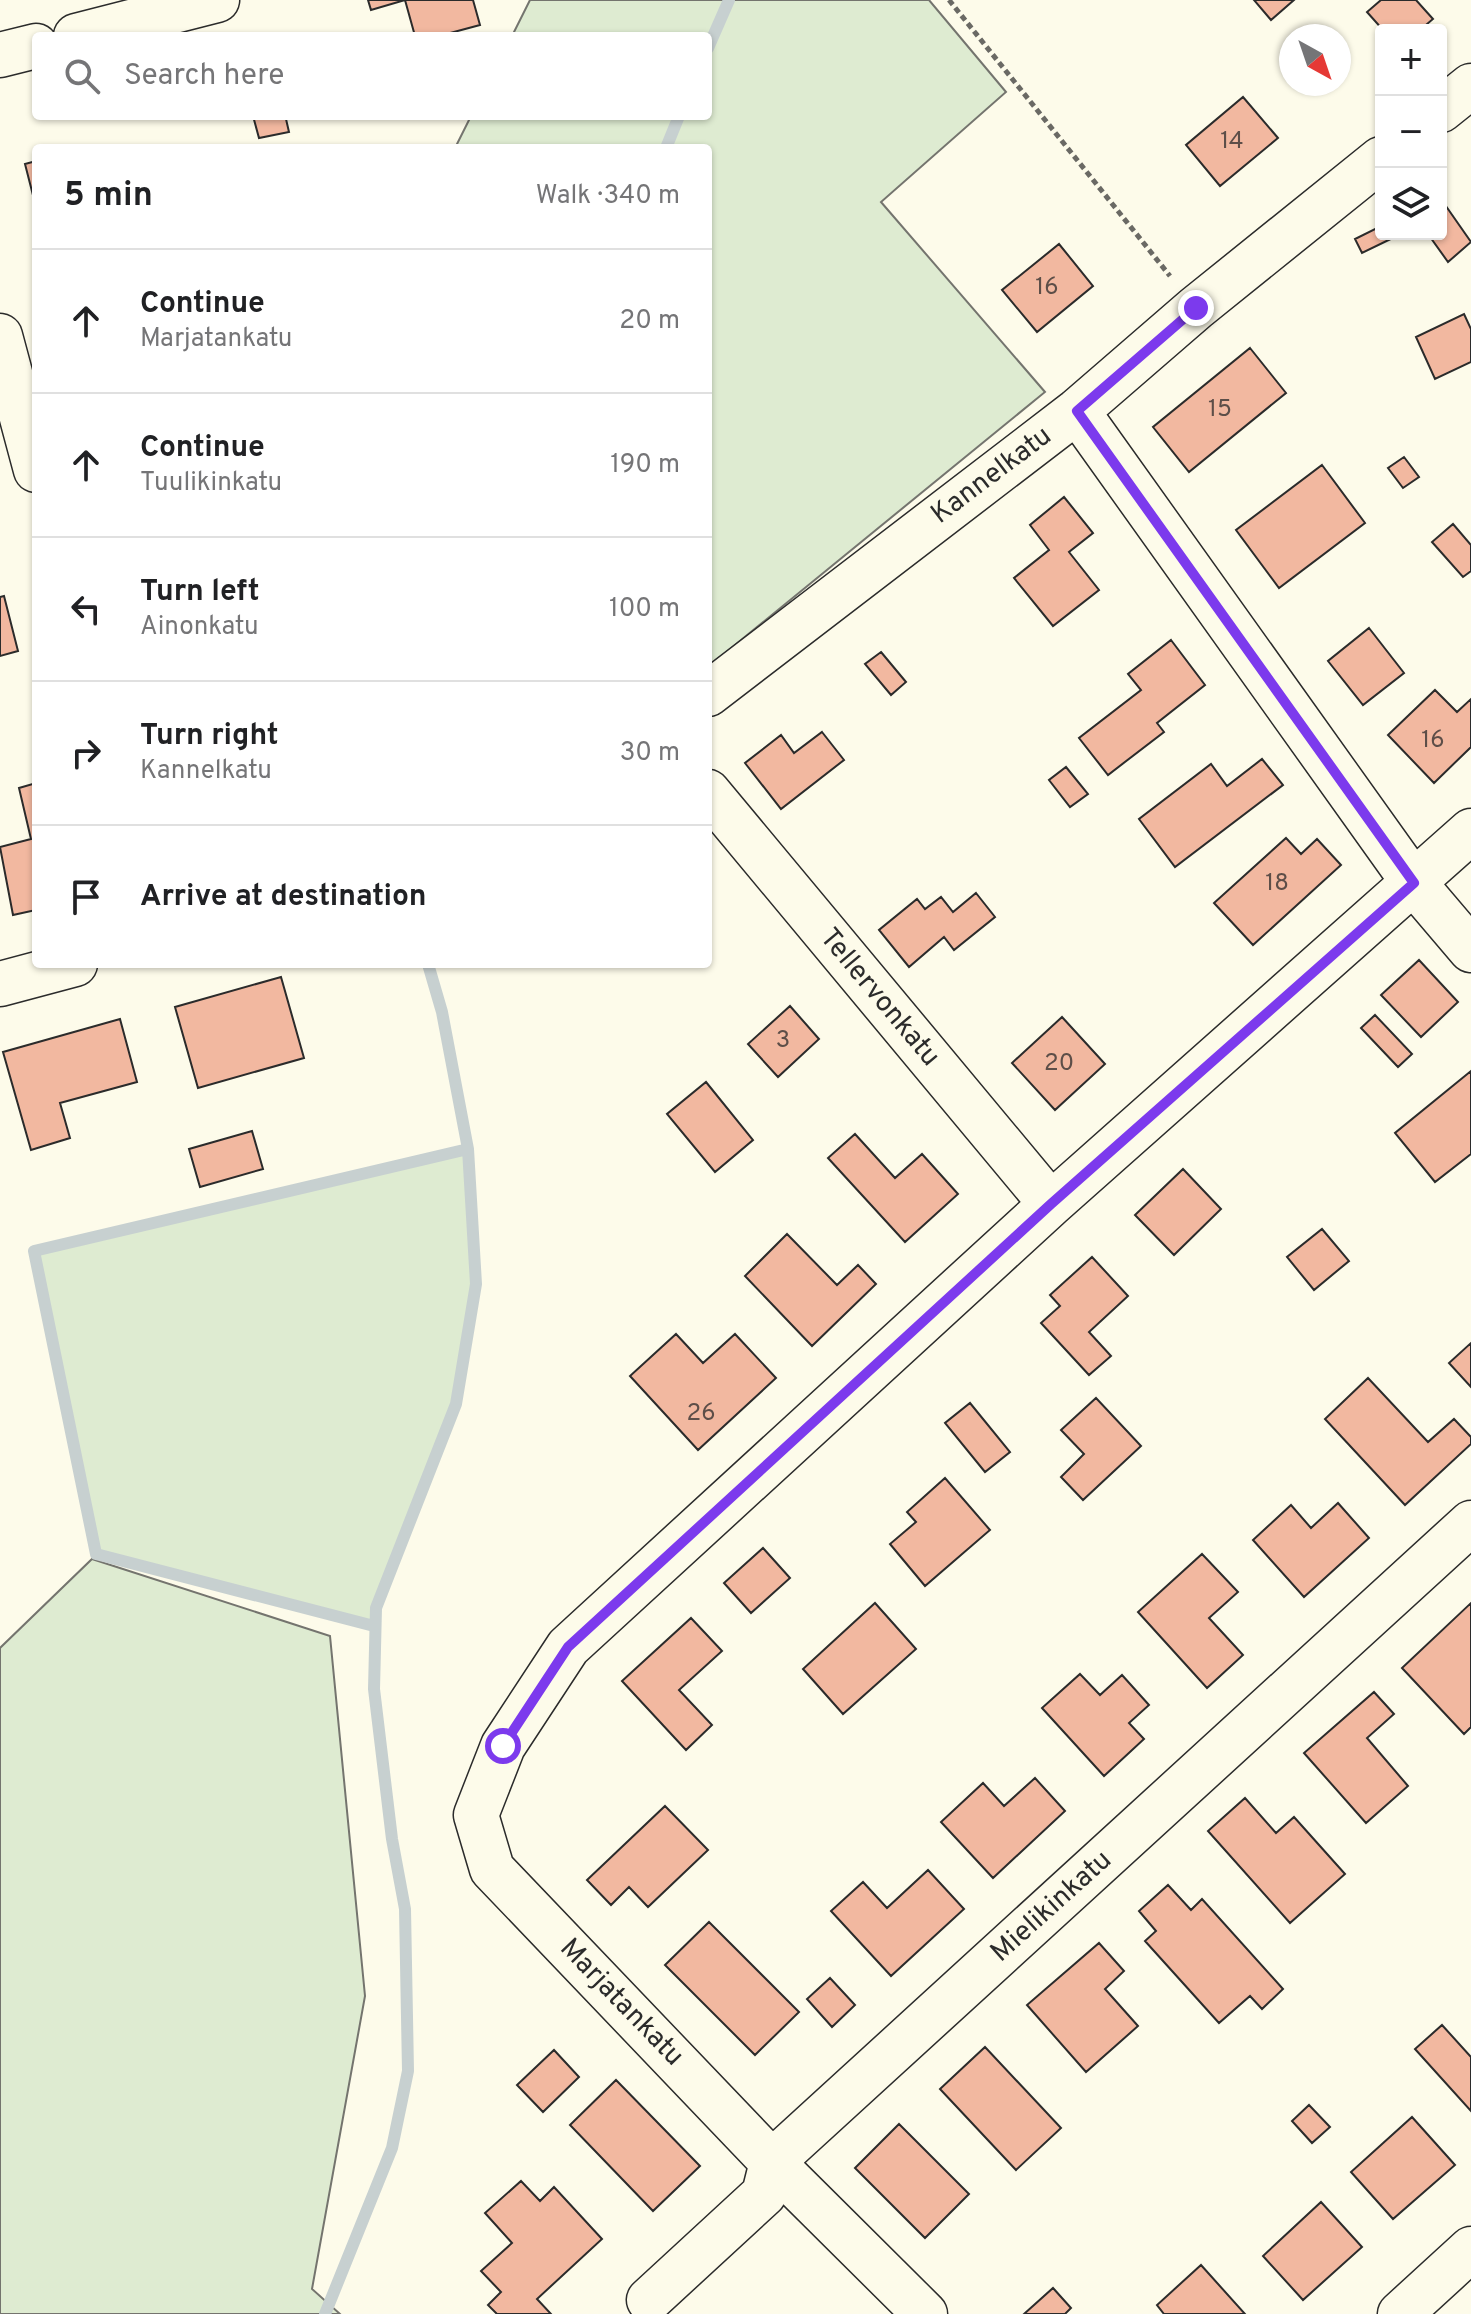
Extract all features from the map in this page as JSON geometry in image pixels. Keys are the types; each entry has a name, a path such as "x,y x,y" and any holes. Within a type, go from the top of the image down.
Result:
{"street":[{"path":"92,32 217,0"},
{"path":"0,55 32,47"},
{"path":"1447,105 1471,86"},
{"name":"Kannelkatu","path":"712,691 1077,411 1196,308 1375,164"},
{"path":"0,336 32,455"},
{"path":"1077,411 1414,883 1471,950"},
{"name":"Tellervonkatu","path":"712,797 1051,1204"},
{"name":"Marjatankatu","path":"925,2314 772,2162 492,1869 476,1815 503,1746 568,1647 1051,1204 1471,831"},
{"path":"0,984 60,968"},
{"name":"Mielikinkatu","path":"649,2300 764,2194 772,2162 1471,1523"},
{"path":"1400,2314 1471,2249"}],"path":[{"path":"949,0 1196,308"}],"green space":[{"path":"530,0 929,0 1006,92 881,202 1045,392 712,664 712,144 457,144 469,120 712,120 712,32 514,32"},
{"path":"468,1149 476,1283 464,1367 440,1449 376,1608 374,1626 96,1554 34,1251"},
{"path":"92,1559 330,1636 365,1996 312,2289 340,2314 0,2314 0,1648"}],"building":[{"path":"368,0 405,0 371,10"},
{"path":"405,0 473,0 480,25 454,32 414,32"},
{"path":"1254,0 1294,0 1271,20"},
{"path":"1381,0 1416,0 1433,19 1427,24 1378,24 1367,12"},
{"path":"1243,97 1278,138 1220,186 1186,145"},
{"path":"254,120 286,120 289,132 259,138"},
{"path":"32,162 32,191 25,164"},
{"path":"1447,208 1471,242 1448,262 1432,240 1447,240"},
{"path":"1375,229 1375,240 1389,240 1362,253 1355,239"},
{"path":"1059,244 1093,286 1037,332 1002,290"},
{"path":"1464,314 1471,329 1471,362 1435,379 1416,337"},
{"path":"1250,348 1286,393 1189,472 1153,427"},
{"path":"1404,457 1419,477 1403,488 1388,468"},
{"path":"1322,465 1365,523 1279,588 1236,530"},
{"path":"1064,497 1093,533 1069,552 1099,590 1053,626 1014,578 1049,550 1030,525"},
{"path":"1453,524 1471,545 1471,571 1463,577 1432,542"},
{"path":"4,596 18,651 0,656 0,597"},
{"path":"1369,628 1404,673 1363,705 1328,661"},
{"path":"1171,640 1205,685 1157,723 1164,732 1108,775 1079,738 1141,690 1128,674"},
{"path":"881,652 906,682 891,695 865,664"},
{"path":"1435,690 1457,712 1471,699 1471,747 1434,783 1388,735"},
{"path":"822,732 844,760 781,809 745,763 781,735 794,753"},
{"path":"1262,759 1283,785 1175,867 1139,819 1211,764 1227,786"},
{"path":"1066,767 1088,794 1070,807 1049,780"},
{"path":"32,784 32,911 13,915 0,847 31,839 19,788"},
{"path":"1286,838 1301,854 1317,839 1341,865 1253,945 1214,903"},
{"path":"976,893 995,917 954,950 944,937 909,967 879,930 917,899 925,909 941,897 953,912"},
{"path":"1419,960 1458,1002 1421,1037 1381,995"},
{"path":"281,977 304,1058 198,1088 175,1007"},
{"path":"790,1006 819,1039 778,1077 748,1044"},
{"path":"1375,1015 1412,1054 1398,1067 1361,1028"},
{"path":"1062,1017 1105,1064 1055,1110 1012,1063"},
{"path":"120,1019 137,1082 60,1103 70,1138 31,1150 3,1052"},
{"path":"1471,1071 1471,1154 1435,1182 1395,1133"},
{"path":"706,1082 753,1140 715,1172 667,1114"},
{"path":"252,1131 263,1169 200,1187 189,1149"},
{"path":"855,1134 895,1178 922,1154 958,1194 905,1242 828,1158"},
{"path":"1183,1169 1221,1209 1174,1255 1135,1215"},
{"path":"1322,1229 1349,1261 1314,1290 1287,1257"},
{"path":"787,1234 837,1285 858,1265 876,1284 812,1346 745,1276"},
{"path":"1092,1257 1128,1296 1089,1332 1111,1356 1089,1375 1041,1323 1060,1306 1050,1295"},
{"path":"676,1334 703,1363 735,1334 776,1378 698,1450 630,1376"},
{"path":"1471,1343 1471,1387 1449,1363"},
{"path":"1368,1378 1428,1442 1454,1419 1471,1437 1471,1444 1405,1505 1325,1419"},
{"path":"1096,1398 1141,1446 1083,1500 1061,1477 1084,1454 1061,1430"},
{"path":"970,1403 1010,1452 985,1472 945,1423"},
{"path":"945,1478 990,1530 925,1586 890,1544 916,1522 907,1512"},
{"path":"1338,1503 1369,1538 1304,1597 1253,1540 1291,1505 1311,1528"},
{"path":"763,1548 790,1578 751,1613 724,1583"},
{"path":"1202,1554 1238,1592 1209,1618 1243,1655 1207,1688 1138,1612"},
{"path":"875,1603 916,1649 843,1714 803,1669"},
{"path":"1471,1603 1471,1727 1464,1734 1402,1668"},
{"path":"691,1618 722,1651 679,1690 712,1725 686,1750 622,1681"},
{"path":"1080,1674 1100,1695 1122,1675 1149,1705 1129,1723 1144,1739 1104,1776 1042,1708"},
{"path":"1374,1692 1394,1714 1367,1738 1408,1786 1366,1823 1304,1753"},
{"path":"1035,1778 1065,1811 993,1878 941,1822 983,1783 1004,1806"},
{"path":"1245,1798 1276,1833 1294,1817 1345,1874 1290,1923 1208,1831"},
{"path":"665,1806 708,1850 648,1907 629,1887 611,1905 587,1880"},
{"path":"928,1870 964,1909 891,1976 831,1911 863,1882 887,1908"},
{"path":"1168,1885 1191,1910 1202,1899 1283,1989 1262,2009 1250,1996 1219,2023 1145,1941 1156,1931 1139,1911"},
{"path":"709,1922 799,2012 755,2055 665,1965"},
{"path":"1099,1943 1124,1971 1105,1989 1138,2026 1086,2072 1027,2005"},
{"path":"830,1978 855,2005 832,2027 807,1999"},
{"path":"1442,2025 1471,2057 1471,2111 1415,2049"},
{"path":"985,2047 1061,2128 1016,2170 940,2089"},
{"path":"554,2050 579,2077 543,2112 517,2085"},
{"path":"616,2080 700,2166 653,2211 570,2125"},
{"path":"1309,2105 1330,2127 1312,2143 1292,2121"},
{"path":"1412,2117 1455,2165 1393,2219 1351,2172"},
{"path":"899,2124 969,2194 925,2238 855,2168"},
{"path":"521,2181 540,2201 554,2187 602,2239 537,2299 551,2314 497,2314 488,2305 501,2292 481,2271 512,2243 485,2213"},
{"path":"1321,2202 1362,2247 1303,2300 1263,2256"},
{"path":"1201,2265 1245,2314 1164,2314 1157,2305"},
{"path":"1053,2288 1071,2308 1065,2314 1024,2314"}],"waterway":[{"path":"712,39 729,0"},
{"path":"668,144 677,120"},
{"path":"325,2314 392,2148 408,2071 405,1909 392,1839 374,1689 376,1608 456,1404 476,1284 468,1149 442,1012 429,968"},
{"path":"374,1626 96,1554 34,1251 468,1149"}],"route":[{"path":"503,1746 568,1647 1051,1204 1414,883 1077,411 1196,308"}]}
